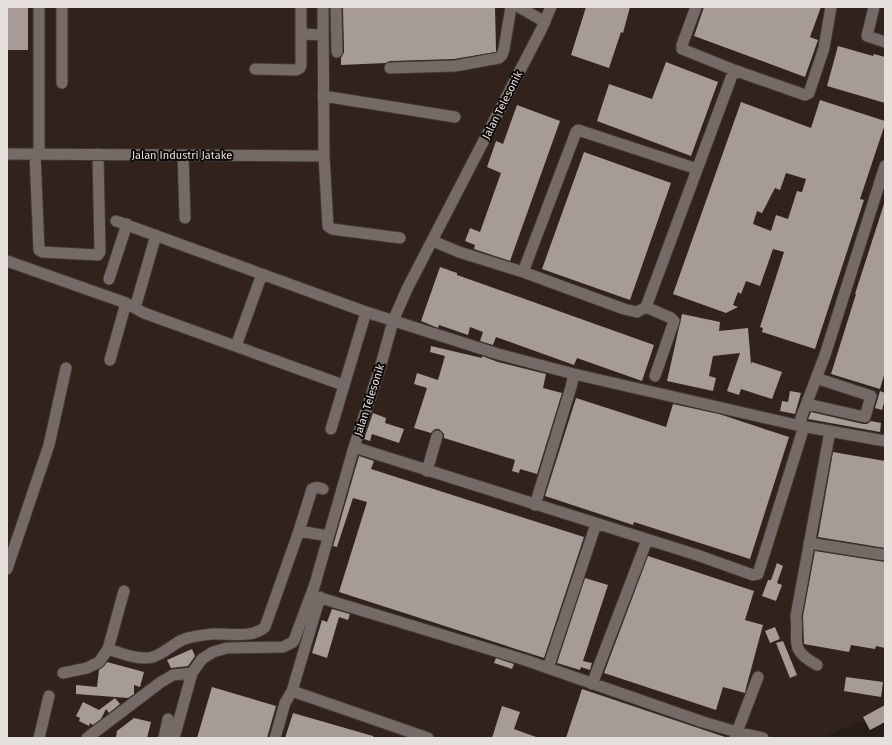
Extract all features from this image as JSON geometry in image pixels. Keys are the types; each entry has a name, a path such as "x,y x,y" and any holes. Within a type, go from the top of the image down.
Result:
{"street":[{"path":"39,7 37,154 39,250 42,252 98,255 100,252 98,154"},
{"path":"62,7 62,83"},
{"path":"255,69 296,70 300,68 302,34 301,7"},
{"path":"323,7 324,156 328,226 332,229 400,238"},
{"path":"336,7 337,52"},
{"path":"390,68 455,66 499,58 504,49 511,7"},
{"path":"519,7 545,22"},
{"name":"Jalan Telesonik","path":"174,738 170,719 192,673 202,659 213,652 226,648 283,647 293,642 316,596 328,536 354,447 380,368 392,321 545,22 551,7"},
{"path":"696,7 682,45 682,49 734,70 805,95 809,94 824,48 831,7"},
{"path":"874,7 867,36 885,42"},
{"path":"302,34 323,35"},
{"path":"433,241 459,252 522,272 624,309 637,312 646,307 734,70"},
{"path":"323,96 455,117"},
{"path":"522,272 578,130 697,169"},
{"name":"Jalan Industri Jatake","path":"7,154 324,156"},
{"path":"183,155 185,218"},
{"path":"354,447 697,555 753,575 758,574 802,434 801,418 816,378 885,166"},
{"path":"110,279 122,223 366,312 498,354 574,374 801,426 884,440"},
{"path":"110,360 156,235"},
{"path":"7,261 343,385"},
{"path":"236,346 262,274"},
{"path":"646,307 671,318 674,321 655,376"},
{"path":"330,429 366,312"},
{"path":"7,569 49,445 66,368"},
{"path":"535,505 574,374"},
{"path":"807,404 865,418 871,396 816,378"},
{"path":"817,665 804,658 796,644 796,616 830,431"},
{"path":"427,470 437,436"},
{"path":"108,649 139,658 153,657 194,636 214,634 253,634 262,630 265,627 299,531 312,489 318,487 323,489"},
{"path":"548,668 596,524"},
{"path":"299,531 328,536"},
{"path":"592,684 647,540"},
{"path":"809,542 885,555"},
{"path":"63,673 87,668 99,662 108,649 124,591"},
{"path":"274,738 285,703 292,691 316,596 548,668 736,735 763,738"},
{"path":"87,738 161,682 173,675 192,673"},
{"path":"736,735 758,677"},
{"path":"292,691 421,737"},
{"path":"39,738 49,696"},
{"path":"164,738 170,719"}],"shaded area":[{"path":"7,7 885,7 885,712 821,738 7,738"}],"building":[{"path":"7,7 28,7 28,50 7,50"},
{"path":"343,7 495,7 496,52 454,59 390,61 386,63 341,65 341,58 344,52"},
{"path":"586,7 630,7 623,33 621,32 609,68 571,55"},
{"path":"704,7 821,7 810,37 818,40 805,77 694,36"},
{"path":"838,46 873,56 874,54 885,57 885,103 827,86"},
{"path":"666,62 718,82 691,156 597,121 609,84 652,99"},
{"path":"820,100 885,121 860,199 864,200 815,349 762,332 763,328 760,327 784,252 773,249 760,286 746,281 741,294 738,292 733,305 738,307 726,313 673,294 741,102 811,128","holes":["786,173 806,179 802,192 797,191 788,219 776,215 771,231 753,224 757,211 762,213 775,188 780,190"]},
{"path":"517,105 560,121 510,261 474,249 475,245 465,241 470,228 480,232 501,173 487,167 496,141 503,144"},
{"path":"584,152 671,183 630,300 542,269"},
{"path":"884,204 885,372 880,389 831,374"},
{"path":"440,267 457,273 457,275 654,345 642,381 577,358 574,365 496,337 493,345 480,341 483,332 470,327 468,335 439,325 438,328 421,321"},
{"path":"682,314 720,322 719,331 748,328 751,364 752,362 782,372 772,399 741,389 739,395 727,391 740,353 713,356 709,376 716,378 713,391 667,381"},
{"path":"431,346 482,358 482,356 498,362 546,374 543,388 562,393 537,474 520,469 519,473 512,471 515,460 444,438 444,434 439,429 435,429 431,433 414,428 427,388 414,384 417,373 438,380 445,356 430,352"},
{"path":"790,391 801,393 795,414 780,411 782,401 788,402"},
{"path":"880,391 885,393 882,410 875,408"},
{"path":"576,398 666,427 673,404 719,414 789,437 750,559 634,522 633,525 545,496"},
{"path":"811,412 863,424 867,424 871,421 881,423 880,432 808,419"},
{"path":"373,413 386,418 385,423 404,429 399,443 372,434 370,441 364,439"},
{"path":"833,452 885,461 885,548 818,537"},
{"path":"359,456 374,461 371,469 584,537 544,658 339,592 367,502 353,498 337,547 333,546"},
{"path":"815,551 885,562 885,648 876,646 875,649 851,645 849,652 804,644 803,616"},
{"path":"648,556 754,591 745,620 763,625 745,693 723,687 716,710 604,673"},
{"path":"777,563 783,566 777,583 782,585 776,601 762,596 768,580 771,580"},
{"path":"585,578 608,585 583,661 592,663 590,670 581,667 580,670 557,663"},
{"path":"332,609 350,614 348,620 339,617 327,658 312,653 322,620 327,622"},
{"path":"775,627 780,639 770,643 765,631"},
{"path":"783,641 797,675 790,678 776,643"},
{"path":"192,649 195,656 188,666 171,668 167,660"},
{"path":"496,658 514,664 512,669 494,663"},
{"path":"107,662 144,672 140,687 134,685 134,694 128,698 76,694 76,685 97,687 99,670"},
{"path":"846,677 883,682 881,697 844,691"},
{"path":"212,687 276,706 267,738 197,738"},
{"path":"582,689 725,737 725,738 566,738"},
{"path":"115,698 120,704 109,713 106,709 101,719 93,725 90,723 89,726 79,721 80,718 76,716 83,702 99,710"},
{"path":"885,705 885,722 870,730 863,717"},
{"path":"502,706 520,712 514,729 536,738 492,738"},
{"path":"293,713 373,736 373,738 285,738"},
{"path":"134,718 151,722 147,738 116,738 117,731"}]}
